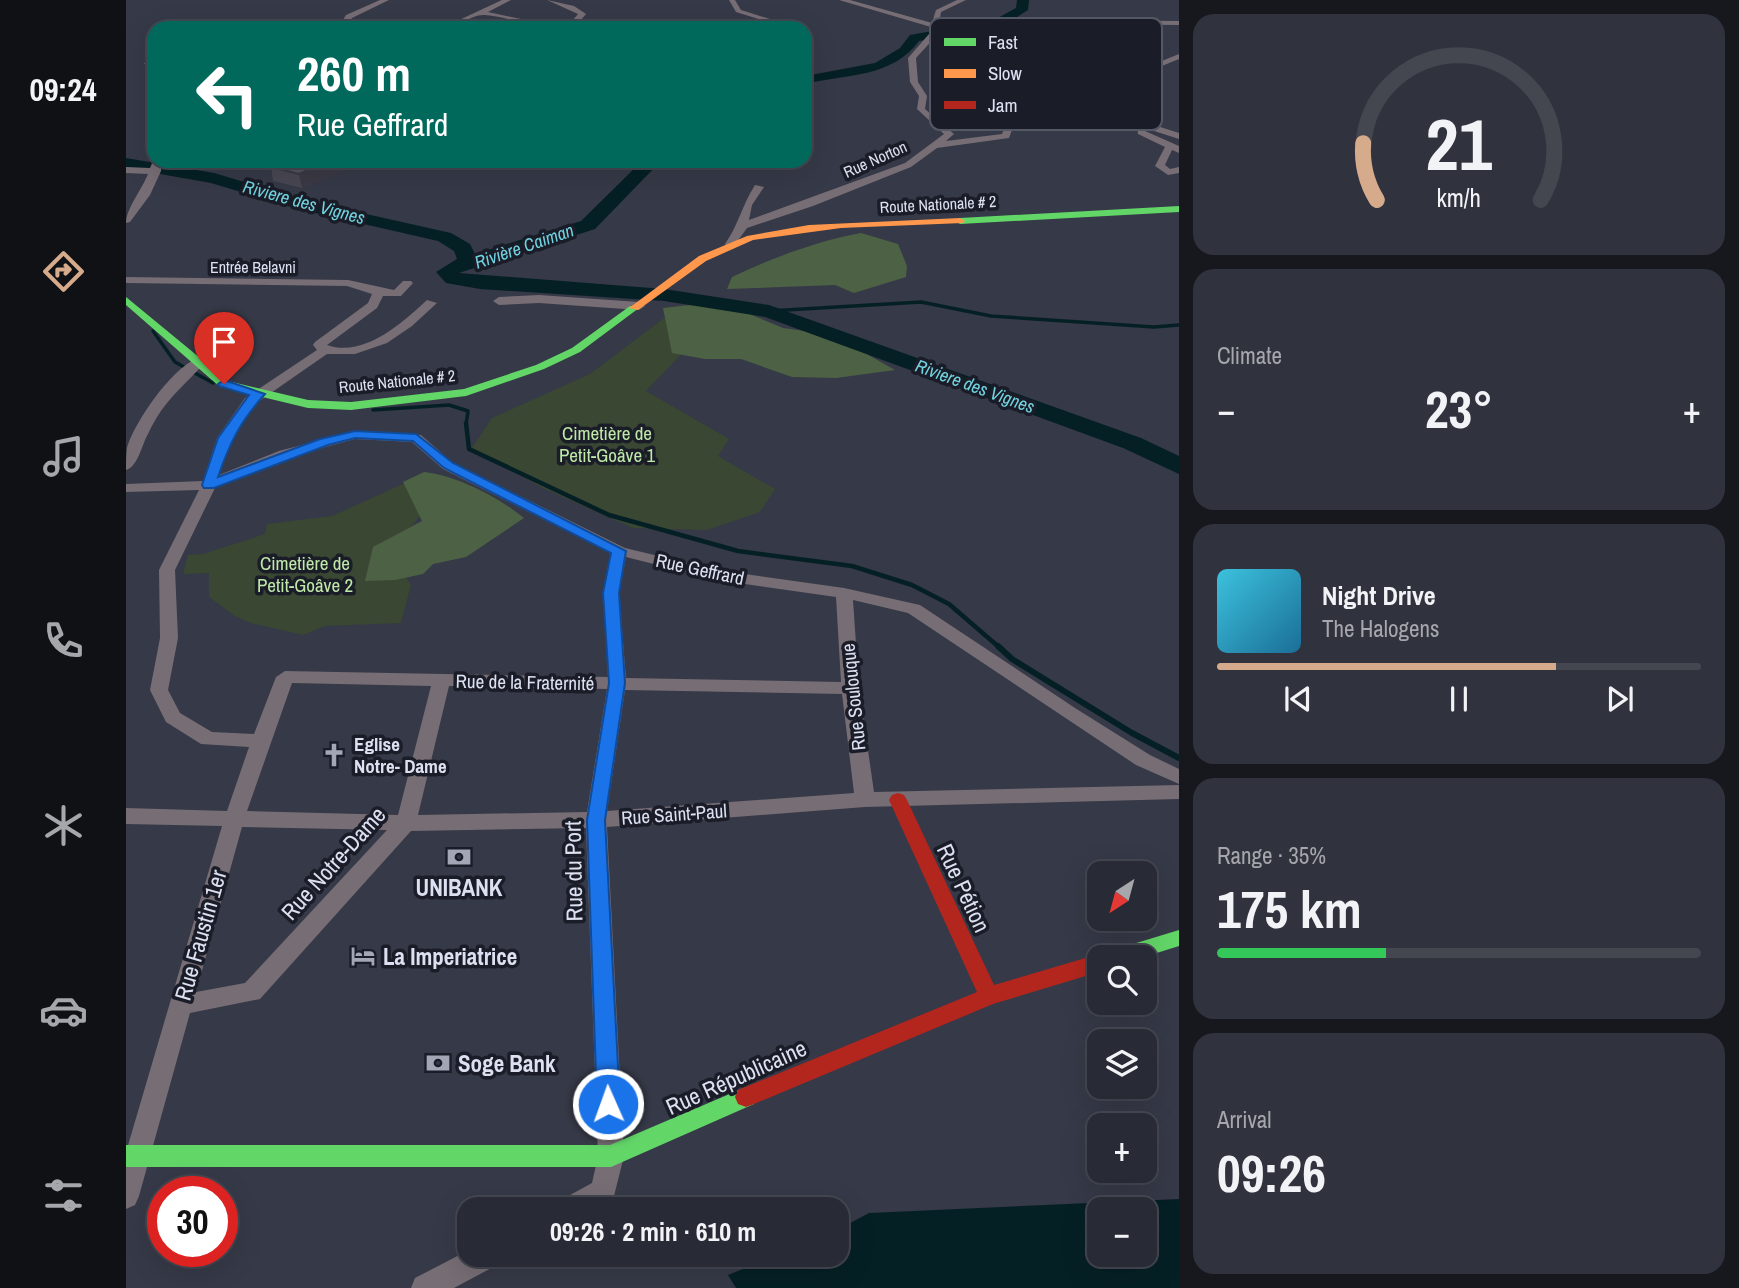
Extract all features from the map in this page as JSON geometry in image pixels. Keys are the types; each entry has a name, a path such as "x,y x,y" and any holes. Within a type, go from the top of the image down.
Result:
{"main road":[{"name":"Route Nationale # 2","path":"126,300 224,384 254,398 351,406 466,392 540,367 576,351 703,257 730,244 792,230 1179,209"},
{"name":"Rue Pétion","path":"898,800 989,996"},
{"path":"1156,945 1179,938"},
{"name":"Rue Républicaine","path":"132,1156 611,1156 770,1086 989,996 1087,967"}],"street":[{"path":"346,21 349,17 386,0"},
{"path":"464,21 509,0"},
{"path":"550,0 582,14 576,21"},
{"path":"732,0 738,11 771,21"},
{"path":"842,0 930,25"},
{"path":"936,18 938,12 963,0"},
{"path":"484,13 525,21"},
{"path":"930,40 924,49 912,58 914,82 923,96 921,109 930,118"},
{"path":"1162,62 1179,56"},
{"path":"938,145 949,134 946,130"},
{"path":"938,145 1006,136 1008,130"},
{"path":"1141,130 1174,148 1160,166 1168,172 1179,170"},
{"path":"1160,130 1179,136"},
{"name":"Rue Norton","path":"743,226 809,204 908,165 938,145"},
{"path":"126,170 147,167"},
{"path":"126,220 134,213 156,168"},
{"path":"730,244 743,226 747,205 760,187"},
{"name":"Entrée Belavni","path":"126,280 348,283 379,292"},
{"path":"407,283 397,294 379,292 373,305 319,345 325,350 345,355 399,333 431,303"},
{"path":"499,301 539,299 640,305"},
{"path":"259,741 208,738 173,717 159,690 169,638 167,570 209,485 224,438 254,398 325,350"},
{"path":"126,466 147,416 177,378 200,361"},
{"name":"Rue Geffrard","path":"126,488 209,485 324,442 355,435 416,438 448,466 619,551 717,575 844,593 914,609 1068,713 1143,760 1179,776"},
{"name":"Rue du Port","path":"593,1197 604,1191 611,1156 596,820 617,683 611,593 619,551"},
{"name":"Rue Soulouque","path":"844,593 850,688 865,800"},
{"name":"Rue Faustin 1er","path":"126,1196 132,1156 180,1005 234,817 259,741 285,677"},
{"name":"Rue de la Fraternité","path":"285,677 850,688"},
{"name":"Rue Notre-Dame","path":"180,1005 252,992 406,823 441,681"},
{"name":"Rue Saint-Paul","path":"126,816 406,823 596,820 865,800 1179,792"},
{"path":"425,1288 464,1267"}],"green space":[{"path":"861,233 898,244 907,266 906,277 854,293 835,285 727,289 732,277 763,263 811,245"},
{"path":"699,304 740,310 783,328 833,335 895,370 836,378 792,377 741,359 705,359 672,353 663,308"},
{"name":"Cimetière de Petit-Goâve 1","path":"668,315 687,348 646,391 729,439 718,456 775,489 760,512 707,530 633,528 543,488 472,448 492,418 590,374"},
{"path":"424,472 450,478 477,489 524,518 466,557 433,564 423,574 395,580 365,581 373,547 422,521 403,482"},
{"name":"Cimetière de Petit-Goâve 2","path":"405,483 437,496 390,551 411,585 401,623 325,626 303,635 251,623 235,616 209,597 209,573 183,574 188,555 203,554 265,534 267,524 332,516"}],"shaded area":[{"path":"1179,1199 1179,1288 736,1288 728,1275 748,1267 849,1267 849,1224 869,1213 1087,1203 1087,1267 1157,1267 1157,1200"}],"building":[{"path":"275,168 313,168 299,174"}],"waterway":[{"name":"Rivière Caiman","path":"1007,18 1022,10 1023,0"},
{"name":"Rivière Caiman","path":"812,78 880,66 905,51 915,38 930,35"},
{"name":"Riviere des Vignes","path":"126,163 147,167"},
{"name":"Riviere des Vignes","path":"155,168 214,178 304,205 444,237 463,248 468,262"},
{"name":"Rivière Caiman","path":"468,262 588,225 645,168"},
{"name":"Riviere des Vignes","path":"468,262 446,272 453,279 480,283 664,295 769,311 1132,443 1179,466"},
{"name":"Riviere des Vignes","path":"769,311 921,302 991,316 1154,327 1179,325"},
{"path":"153,331 175,362 213,383"},
{"path":"373,410 449,405 468,411 466,424"},
{"path":"466,424 469,449 609,515 738,551 852,566 912,585 949,604 1000,648"},
{"path":"998,646 1012,659 1132,733 1179,758"}],"traffic: fast":[{"path":"960,221 1179,209"},
{"path":"126,300 224,384 308,404 351,406 466,392 540,367 576,350 634,308"},
{"path":"1156,945 1179,938"},
{"path":"126,1156 611,1156 746,1097"}],"traffic: slow":[{"path":"634,308 702,258 751,238 841,225 960,221"}],"traffic: jam":[{"path":"898,800 989,996"},
{"path":"746,1097 989,996 1087,967"}],"place":[{"name":"Eglise Notre- Dame","path":"334,755"},
{"name":"UNIBANK","path":"459,857"},
{"name":"La Imperiatrice","path":"363,956"},
{"name":"Soge Bank","path":"438,1063"}],"route":[{"path":"224,384 259,394 250,401 224,438 209,485 284,454 324,442 355,435 416,438 448,466 619,551 611,593 617,683 596,820 608,1104"}]}
